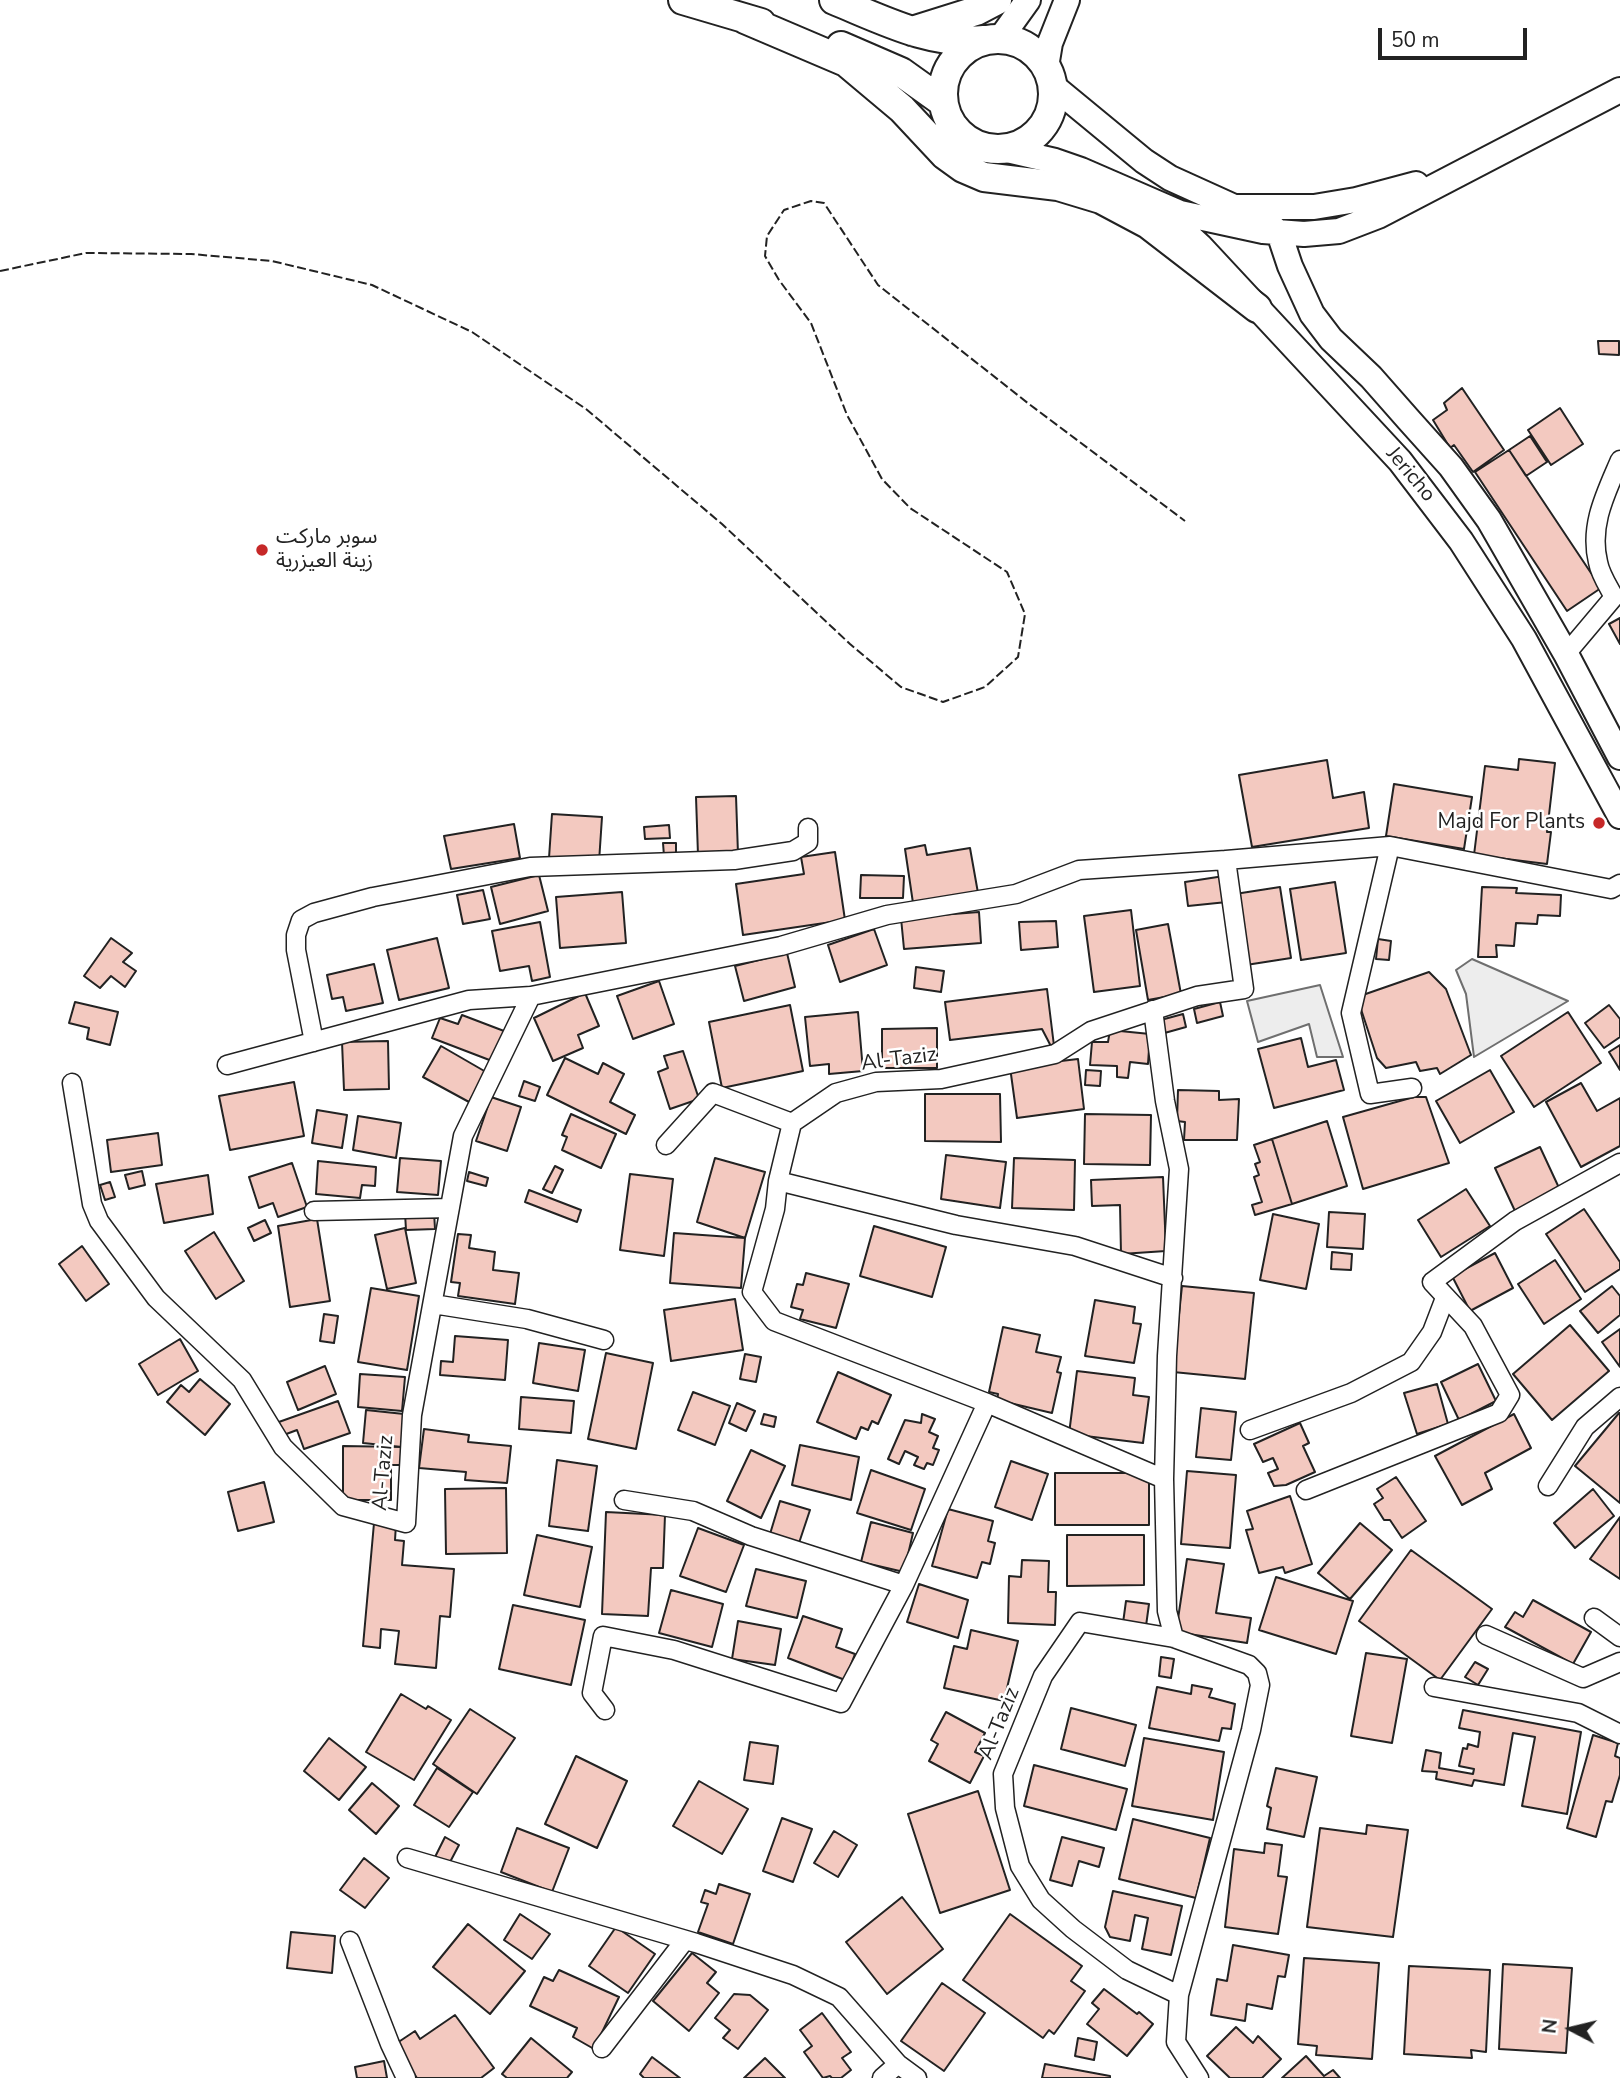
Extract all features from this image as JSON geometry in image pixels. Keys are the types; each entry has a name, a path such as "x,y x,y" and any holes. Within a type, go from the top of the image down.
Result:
{"main road":[{"path":"684,0 827,40 901,72 943,102"},
{"path":"834,0 910,32 960,42 993,39 1014,41 1027,47 1049,76 1116,140 1170,178 1234,207 1314,207 1356,200 1461,172"},
{"path":"910,32 976,11 998,0"},
{"path":"1028,0 993,39 971,46 958,55 948,69 943,85 943,102 948,118 957,132 971,143 986,149 1003,149 1055,161 1180,213 1279,233 1339,231 1378,216 1620,90"},
{"path":"1003,149 1020,145 1036,135 1046,121 1052,104 1050,43 1067,0"},
{"path":"745,19 846,62 902,109 945,155 963,168 984,177 1058,186 1101,199 1148,224 1257,308"},
{"name":"Jericho","path":"1128,191 1172,221 1200,246 1400,461 1490,582 1620,816"},
{"name":"Jericho","path":"1251,208 1279,233 1290,266 1312,314 1331,339 1371,377 1451,467 1489,520 1566,654 1620,757"}],"street":[{"path":"1566,654 1614,597 1598,562 1594,535 1601,507 1620,460"},
{"path":"314,1042 296,950 296,935 301,919 314,913 373,897 530,867 734,860 793,851 807,842 808,828"},
{"path":"227,1065 469,1000 531,996 781,946 887,915 1016,894 1079,870 1390,846 1611,889 1620,884"},
{"path":"1390,846 1351,1013 1370,1094 1412,1088"},
{"name":"Al-Taziz","path":"792,1123 836,1093 876,1082 941,1079 1055,1054 1091,1031 1197,996 1244,989 1226,860"},
{"name":"Al-Taziz","path":"72,1083 92,1204 99,1221 156,1298 242,1380 283,1447 343,1506 406,1522 412,1415 463,1136 531,996"},
{"path":"1153,1010 1165,1101 1178,1169 1167,1356 1164,1479 1167,1611 1174,1638"},
{"path":"666,1144 712,1093 792,1123 778,1181 775,1209 752,1292 774,1321 987,1403 1164,1479"},
{"path":"1306,1490 1499,1413 1510,1395 1473,1326 1432,1282 1515,1221 1620,1163"},
{"path":"778,1181 956,1225 1075,1247 1173,1278"},
{"path":"314,1211 450,1208"},
{"path":"1250,1430 1351,1392 1411,1362 1432,1332 1445,1298"},
{"path":"433,1304 527,1319 604,1340"},
{"path":"1548,1486 1585,1427 1620,1397"},
{"path":"604,1710 592,1693 603,1636 674,1650 841,1703 904,1585 987,1403"},
{"path":"624,1500 693,1511 751,1536 904,1585"},
{"path":"1594,1618 1620,1637"},
{"name":"Al-Taziz","path":"1178,1995 1127,1970 1073,1929 1041,1900 1020,1866 1004,1808 1003,1774 1043,1676 1080,1622 1174,1638 1248,1665 1257,1673 1260,1685 1251,1730 1178,1995 1176,2042 1199,2078"},
{"path":"1486,1635 1583,1678 1620,1662"},
{"path":"1434,1687 1578,1713 1620,1734"},
{"path":"407,1858 685,1940 793,1975 839,1997 898,2064 917,2078"},
{"path":"602,2048 685,1940"},
{"path":"350,1941 406,2078"},
{"path":"882,2078 898,2064"}],"shaded area":[{"path":"1472,959 1568,1001 1474,1057 1466,994 1456,970"},
{"path":"1320,985 1343,1057 1317,1057 1309,1024 1258,1042 1247,1001"}],"building":[{"path":"1598,341 1619,341 1619,355 1599,354"},
{"path":"1462,388 1504,450 1473,472 1454,445 1450,448 1433,420 1447,410 1444,403"},
{"path":"1560,408 1583,444 1551,465 1528,430"},
{"path":"1530,436 1547,462 1526,476 1509,450"},
{"path":"1509,450 1601,588 1567,611 1475,472"},
{"path":"1620,618 1620,644 1609,624"},
{"path":"1519,759 1555,763 1547,832 1551,832 1547,864 1474,855 1485,766 1518,770"},
{"path":"1327,760 1333,798 1364,792 1369,828 1252,847 1239,775"},
{"path":"1394,784 1472,797 1464,849 1386,836"},
{"path":"736,796 738,854 698,855 696,797"},
{"path":"552,814 602,817 599,862 549,858"},
{"path":"514,824 520,858 451,869 444,836"},
{"path":"669,825 670,838 645,839 644,827"},
{"path":"663,843 676,843 676,855 664,856"},
{"path":"925,845 927,855 970,848 978,893 913,903 905,849"},
{"path":"835,852 845,920 743,935 736,884 804,874 801,857"},
{"path":"539,875 548,911 500,924 491,887"},
{"path":"861,875 904,876 903,898 860,898"},
{"path":"1224,876 1227,902 1188,906 1185,882"},
{"path":"1335,882 1346,953 1301,960 1290,889"},
{"path":"1280,887 1291,958 1246,965 1235,894"},
{"path":"1482,887 1517,888 1516,893 1561,895 1560,916 1538,915 1537,924 1516,923 1514,946 1496,945 1497,957 1478,957"},
{"path":"483,890 490,919 463,924 457,895"},
{"path":"622,892 626,943 560,948 556,897"},
{"path":"1131,910 1140,986 1094,992 1084,916"},
{"path":"979,912 981,943 904,949 901,918"},
{"path":"1056,921 1058,947 1021,950 1019,922"},
{"path":"540,922 550,977 532,981 529,966 500,971 492,931"},
{"path":"1168,924 1181,994 1148,1000 1136,930"},
{"path":"874,929 887,965 840,982 828,945"},
{"path":"111,938 132,953 123,962 136,971 125,987 111,976 100,988 84,976"},
{"path":"437,938 449,988 399,1000 387,950"},
{"path":"1378,939 1391,941 1389,960 1376,959"},
{"path":"787,953 795,987 744,1001 735,966"},
{"path":"374,964 383,1003 346,1011 343,997 332,999 327,975"},
{"path":"916,967 944,971 941,992 914,988"},
{"path":"1429,972 1446,989 1471,1055 1440,1074 1437,1068 1420,1071 1416,1062 1386,1068 1377,1058 1357,997"},
{"path":"659,981 674,1024 633,1039 617,996"},
{"path":"1047,989 1055,1054 1042,1029 950,1040 945,1002"},
{"path":"585,993 599,1026 578,1035 583,1048 553,1061 534,1018"},
{"path":"75,1002 118,1012 110,1045 87,1039 89,1028 69,1023"},
{"path":"1220,1002 1223,1016 1197,1023 1194,1009"},
{"path":"790,1005 803,1071 722,1088 709,1022"},
{"path":"1609,1005 1620,1019 1620,1037 1604,1048 1585,1023"},
{"path":"858,1012 863,1071 829,1074 829,1064 810,1066 805,1017"},
{"path":"1568,1012 1601,1063 1534,1107 1501,1056"},
{"path":"1183,1014 1186,1027 1161,1034 1157,1021"},
{"path":"462,1015 504,1031 492,1061 432,1038 440,1018 458,1024"},
{"path":"937,1028 937,1068 882,1068 882,1029"},
{"path":"1110,1030 1150,1034 1148,1064 1130,1062 1128,1078 1117,1077 1117,1066 1090,1065 1092,1042 1108,1042"},
{"path":"1301,1038 1308,1067 1336,1060 1344,1090 1274,1108 1258,1049"},
{"path":"388,1041 389,1089 344,1090 342,1042"},
{"path":"1620,1045 1620,1070 1609,1052"},
{"path":"441,1046 486,1072 469,1102 423,1077"},
{"path":"683,1051 699,1099 670,1109 658,1072 668,1068 664,1056"},
{"path":"565,1058 598,1074 603,1063 624,1074 610,1102 635,1115 626,1134 547,1095"},
{"path":"1078,1059 1084,1109 1017,1118 1010,1067"},
{"path":"1086,1070 1101,1071 1100,1086 1085,1085"},
{"path":"1490,1070 1514,1112 1460,1143 1436,1101"},
{"path":"524,1081 540,1087 535,1101 519,1096"},
{"path":"294,1082 304,1136 230,1150 219,1096"},
{"path":"1581,1083 1597,1111 1620,1098 1620,1146 1581,1167 1546,1102"},
{"path":"1178,1090 1219,1091 1219,1100 1239,1099 1237,1140 1184,1140 1185,1122 1177,1121"},
{"path":"925,1094 1000,1094 1001,1142 925,1141"},
{"path":"491,1097 521,1107 507,1151 476,1141"},
{"path":"1414,1097 1426,1097 1449,1163 1363,1189 1343,1117"},
{"path":"317,1110 347,1115 342,1148 312,1143"},
{"path":"571,1114 616,1134 601,1168 562,1150 567,1137 562,1135"},
{"path":"1085,1114 1151,1115 1150,1165 1084,1164"},
{"path":"358,1116 401,1123 396,1158 353,1150"},
{"path":"1327,1121 1347,1186 1292,1204 1272,1139"},
{"path":"158,1133 162,1165 111,1172 107,1140"},
{"path":"1272,1139 1292,1204 1255,1215 1252,1205 1262,1202 1254,1177 1259,1175 1255,1164 1260,1162 1254,1145"},
{"path":"1540,1147 1560,1190 1515,1211 1495,1168"},
{"path":"946,1155 1006,1162 1000,1208 941,1199"},
{"path":"400,1158 441,1161 438,1195 397,1192"},
{"path":"715,1158 765,1172 745,1238 697,1222"},
{"path":"1014,1158 1075,1160 1074,1210 1012,1208"},
{"path":"318,1161 376,1167 375,1186 362,1185 360,1198 316,1194"},
{"path":"292,1163 307,1207 278,1217 273,1203 259,1208 249,1177"},
{"path":"555,1166 563,1170 552,1193 543,1189"},
{"path":"142,1171 145,1185 129,1189 125,1175"},
{"path":"469,1172 488,1178 486,1186 467,1181"},
{"path":"630,1174 673,1179 664,1256 620,1250"},
{"path":"208,1175 213,1214 164,1223 156,1184"},
{"path":"1163,1177 1166,1251 1121,1254 1120,1205 1092,1206 1091,1180"},
{"path":"110,1182 115,1197 105,1200 100,1185"},
{"path":"1466,1189 1490,1226 1441,1257 1418,1220"},
{"path":"529,1190 581,1210 577,1222 525,1202"},
{"path":"1584,1209 1620,1262 1620,1269 1585,1292 1546,1234"},
{"path":"434,1212 435,1229 406,1230 405,1213"},
{"path":"1329,1212 1365,1214 1363,1249 1327,1247"},
{"path":"1273,1214 1319,1224 1306,1289 1260,1280"},
{"path":"317,1219 330,1301 290,1307 278,1226"},
{"path":"265,1220 271,1233 254,1241 248,1228"},
{"path":"874,1226 946,1247 932,1297 860,1276"},
{"path":"405,1228 416,1283 387,1289 375,1235"},
{"path":"214,1232 244,1281 216,1299 185,1251"},
{"path":"674,1233 745,1238 741,1288 670,1283"},
{"path":"458,1234 471,1235 469,1248 495,1252 493,1270 519,1273 515,1304 458,1296 460,1283 451,1282"},
{"path":"82,1246 109,1284 86,1301 59,1264"},
{"path":"1332,1252 1352,1254 1351,1270 1331,1269"},
{"path":"1495,1253 1513,1288 1470,1311 1452,1276"},
{"path":"1555,1260 1581,1299 1544,1324 1518,1284"},
{"path":"806,1273 849,1284 836,1328 800,1319 803,1310 791,1307 797,1284 803,1285"},
{"path":"1182,1286 1254,1293 1245,1379 1173,1372"},
{"path":"1612,1286 1620,1296 1620,1315 1598,1333 1580,1311"},
{"path":"371,1288 419,1296 407,1370 358,1362"},
{"path":"735,1299 743,1350 671,1361 664,1310"},
{"path":"1095,1300 1135,1307 1133,1323 1141,1324 1134,1363 1085,1356"},
{"path":"324,1314 338,1316 334,1343 320,1341"},
{"path":"1570,1325 1609,1371 1552,1420 1513,1374"},
{"path":"1003,1327 1040,1335 1036,1352 1061,1357 1057,1372 1061,1373 1052,1413 997,1400 998,1394 989,1392"},
{"path":"1620,1329 1620,1367 1602,1342"},
{"path":"455,1336 508,1340 505,1380 440,1375 441,1361 453,1362"},
{"path":"180,1339 198,1371 158,1395 139,1364"},
{"path":"539,1343 585,1350 578,1391 533,1383"},
{"path":"606,1353 653,1363 636,1449 588,1439"},
{"path":"745,1354 761,1357 756,1382 740,1379"},
{"path":"1478,1364 1496,1401 1459,1420 1441,1382"},
{"path":"325,1366 336,1394 298,1410 287,1382"},
{"path":"1077,1371 1135,1378 1133,1395 1149,1397 1143,1443 1069,1434"},
{"path":"838,1372 891,1395 878,1424 872,1421 868,1430 861,1427 856,1439 817,1422"},
{"path":"360,1374 405,1377 402,1411 358,1407"},
{"path":"200,1379 230,1404 205,1435 167,1402 181,1385 189,1392"},
{"path":"1437,1384 1448,1424 1417,1434 1404,1393"},
{"path":"693,1392 730,1406 715,1445 678,1430"},
{"path":"521,1397 574,1401 571,1433 519,1429"},
{"path":"338,1401 350,1433 304,1449 297,1430 281,1436 276,1423"},
{"path":"737,1403 755,1411 746,1431 729,1423"},
{"path":"1201,1408 1236,1412 1231,1460 1196,1457"},
{"path":"366,1410 404,1414 402,1447 363,1443"},
{"path":"1620,1413 1620,1503 1575,1466"},
{"path":"764,1414 776,1417 774,1427 761,1424"},
{"path":"922,1414 935,1419 929,1432 938,1436 933,1448 939,1450 933,1465 927,1463 924,1469 914,1465 918,1457 905,1451 899,1464 888,1459 905,1420 921,1423"},
{"path":"1514,1414 1531,1448 1485,1473 1492,1489 1462,1505 1435,1456"},
{"path":"1300,1423 1309,1443 1303,1446 1315,1472 1286,1485 1274,1486 1268,1473 1278,1469 1273,1458 1263,1462 1254,1444"},
{"path":"424,1429 469,1435 468,1442 511,1446 507,1483 465,1480 466,1472 419,1468"},
{"path":"800,1445 859,1457 851,1500 792,1485"},
{"path":"343,1446 402,1447 402,1465 391,1465 391,1500 343,1500"},
{"path":"751,1450 785,1466 761,1518 727,1501"},
{"path":"557,1460 597,1466 588,1531 549,1526"},
{"path":"1011,1461 1048,1474 1032,1520 995,1507"},
{"path":"871,1470 925,1489 911,1530 857,1513"},
{"path":"1187,1471 1236,1475 1230,1548 1181,1544"},
{"path":"1055,1473 1149,1473 1149,1525 1055,1525"},
{"path":"1396,1477 1426,1521 1402,1538 1390,1520 1384,1520 1374,1504 1383,1498 1377,1489"},
{"path":"264,1482 274,1522 238,1531 228,1492"},
{"path":"506,1488 507,1553 446,1554 445,1489"},
{"path":"1593,1489 1614,1516 1575,1548 1554,1523"},
{"path":"1290,1496 1312,1564 1285,1573 1283,1567 1259,1573 1246,1530 1253,1529 1247,1511"},
{"path":"780,1501 810,1510 799,1543 770,1534"},
{"path":"948,1509 993,1521 988,1541 995,1543 990,1564 982,1562 977,1578 932,1566"},
{"path":"606,1512 665,1515 663,1568 651,1568 648,1616 602,1614"},
{"path":"1620,1517 1620,1579 1590,1559"},
{"path":"871,1522 913,1533 904,1572 861,1562"},
{"path":"374,1523 396,1524 395,1540 404,1541 402,1565 454,1569 450,1617 440,1616 436,1668 395,1664 399,1631 381,1629 380,1648 363,1646"},
{"path":"1360,1523 1392,1550 1350,1599 1318,1573"},
{"path":"698,1528 744,1545 726,1592 680,1576"},
{"path":"537,1535 592,1547 580,1607 524,1595"},
{"path":"1067,1535 1144,1535 1144,1585 1067,1586"},
{"path":"1411,1550 1492,1609 1440,1680 1359,1621"},
{"path":"1187,1559 1224,1564 1216,1613 1251,1618 1247,1643 1176,1632"},
{"path":"1022,1560 1049,1561 1048,1592 1056,1592 1055,1625 1008,1623 1009,1576 1021,1577"},
{"path":"756,1569 806,1581 797,1618 746,1606"},
{"path":"1276,1577 1353,1601 1336,1654 1259,1630"},
{"path":"919,1584 968,1600 958,1638 907,1622"},
{"path":"671,1590 723,1604 712,1647 659,1633"},
{"path":"1533,1600 1591,1632 1573,1664 1505,1627 1515,1612 1523,1617"},
{"path":"1126,1601 1149,1604 1146,1626 1123,1623"},
{"path":"513,1605 585,1620 571,1685 499,1669"},
{"path":"803,1616 842,1629 836,1647 855,1654 845,1680 788,1658"},
{"path":"738,1621 781,1629 775,1665 732,1659"},
{"path":"971,1630 1018,1641 1004,1701 944,1688 954,1646 967,1649"},
{"path":"1366,1653 1407,1659 1392,1743 1351,1736"},
{"path":"1161,1657 1174,1659 1171,1678 1159,1676"},
{"path":"1475,1662 1488,1669 1478,1685 1465,1677"},
{"path":"1192,1685 1212,1689 1209,1697 1235,1704 1231,1729 1222,1728 1219,1741 1149,1728 1157,1687 1191,1694"},
{"path":"401,1694 451,1720 414,1780 366,1752"},
{"path":"1071,1708 1136,1725 1125,1766 1061,1749"},
{"path":"470,1709 515,1738 477,1794 433,1764"},
{"path":"1463,1710 1581,1732 1567,1814 1522,1806 1535,1737 1513,1733 1504,1785 1474,1780 1472,1786 1436,1779 1437,1772 1422,1771 1426,1750 1441,1753 1439,1768 1473,1774 1474,1769 1459,1766 1463,1748 1467,1749 1468,1744 1478,1747 1480,1732 1459,1728"},
{"path":"946,1712 985,1733 975,1752 984,1756 970,1783 929,1761 938,1744 931,1740"},
{"path":"1593,1735 1618,1743 1615,1756 1620,1758 1620,1775 1612,1802 1606,1801 1596,1837 1567,1828"},
{"path":"329,1738 366,1767 339,1800 304,1771"},
{"path":"1144,1738 1224,1752 1213,1820 1132,1806"},
{"path":"750,1742 778,1746 773,1784 744,1780"},
{"path":"576,1756 627,1781 597,1848 545,1824"},
{"path":"1034,1765 1127,1789 1116,1830 1024,1806"},
{"path":"437,1768 473,1792 449,1827 414,1805"},
{"path":"1276,1768 1317,1777 1304,1837 1267,1829 1271,1808 1267,1806"},
{"path":"699,1781 748,1809 722,1854 673,1826"},
{"path":"372,1783 399,1806 376,1834 349,1810"},
{"path":"978,1791 1010,1890 940,1913 908,1814"},
{"path":"782,1818 812,1829 793,1882 763,1871"},
{"path":"1133,1819 1210,1838 1196,1898 1119,1879"},
{"path":"1367,1825 1408,1830 1393,1937 1307,1927 1320,1828 1366,1834"},
{"path":"517,1828 569,1848 552,1892 501,1872"},
{"path":"834,1831 857,1845 838,1877 814,1863"},
{"path":"445,1837 459,1845 449,1864 435,1857"},
{"path":"1062,1837 1104,1848 1099,1867 1079,1861 1072,1886 1050,1880"},
{"path":"1265,1843 1282,1845 1278,1876 1287,1877 1278,1934 1225,1927 1234,1849 1264,1853"},
{"path":"364,1858 389,1878 365,1908 340,1890"},
{"path":"719,1884 750,1894 733,1944 698,1932 708,1904 701,1902 705,1890 716,1894"},
{"path":"1113,1891 1182,1906 1171,1955 1142,1949 1148,1918 1135,1915 1130,1941 1110,1937 1105,1927"},
{"path":"902,1897 943,1949 887,1994 846,1942"},
{"path":"520,1914 550,1934 532,1959 504,1940"},
{"path":"1010,1914 1082,1966 1071,1981 1085,1991 1054,2034 1049,2030 1043,2038 963,1980"},
{"path":"468,1924 525,1971 490,2014 433,1967"},
{"path":"616,1927 655,1954 628,1993 589,1966"},
{"path":"291,1932 335,1936 332,1973 287,1968"},
{"path":"1233,1945 1289,1955 1285,1977 1278,1976 1272,2009 1247,2004 1245,2021 1211,2015 1217,1979 1227,1981"},
{"path":"692,1953 716,1972 707,1983 719,1993 689,2031 653,2001"},
{"path":"1304,1958 1379,1963 1372,2059 1316,2055 1317,2046 1298,2044"},
{"path":"1503,1964 1572,1968 1566,2053 1499,2049"},
{"path":"1409,1966 1490,1970 1486,2052 1471,2050 1472,2058 1404,2054"},
{"path":"559,1970 619,1997 594,2049 573,2037 577,2028 530,2006 544,1977 553,1981"},
{"path":"942,1983 985,2013 944,2071 901,2041"},
{"path":"1104,1989 1153,2024 1127,2056 1087,2024 1099,2009 1092,2003"},
{"path":"734,1994 750,1995 768,2010 738,2049 723,2038 730,2030 715,2018"},
{"path":"822,2013 851,2052 842,2058 851,2070 841,2078 823,2078 804,2052 812,2046 800,2030"},
{"path":"455,2015 494,2068 481,2078 417,2078 394,2045 415,2031 420,2039"},
{"path":"1236,2027 1253,2043 1258,2036 1281,2059 1262,2078 1230,2078 1207,2056"},
{"path":"531,2038 572,2072 567,2078 507,2078 502,2074"},
{"path":"1078,2038 1097,2042 1094,2060 1075,2056"},
{"path":"1306,2056 1324,2076 1333,2070 1340,2078 1282,2078"},
{"path":"652,2057 680,2078 644,2078 640,2074"},
{"path":"765,2058 785,2078 744,2078"},
{"path":"384,2061 387,2078 357,2078 355,2067"},
{"path":"1045,2064 1110,2076 1110,2078 1042,2078"}],"fence":[{"path":"0,271 86,253 191,254 272,261 372,285 472,332 586,409 722,524 850,644 901,687 943,702 985,687 1018,657 1025,614 1007,572 910,508 882,479 847,415 811,323 765,256 767,236 784,210 811,201 824,203 878,285 1029,404 1185,521"}],"place":[{"name":"سوبر ماركت زينة العيزرية","path":"262,550"},
{"name":"Majd For Plants","path":"1599,823"}]}
